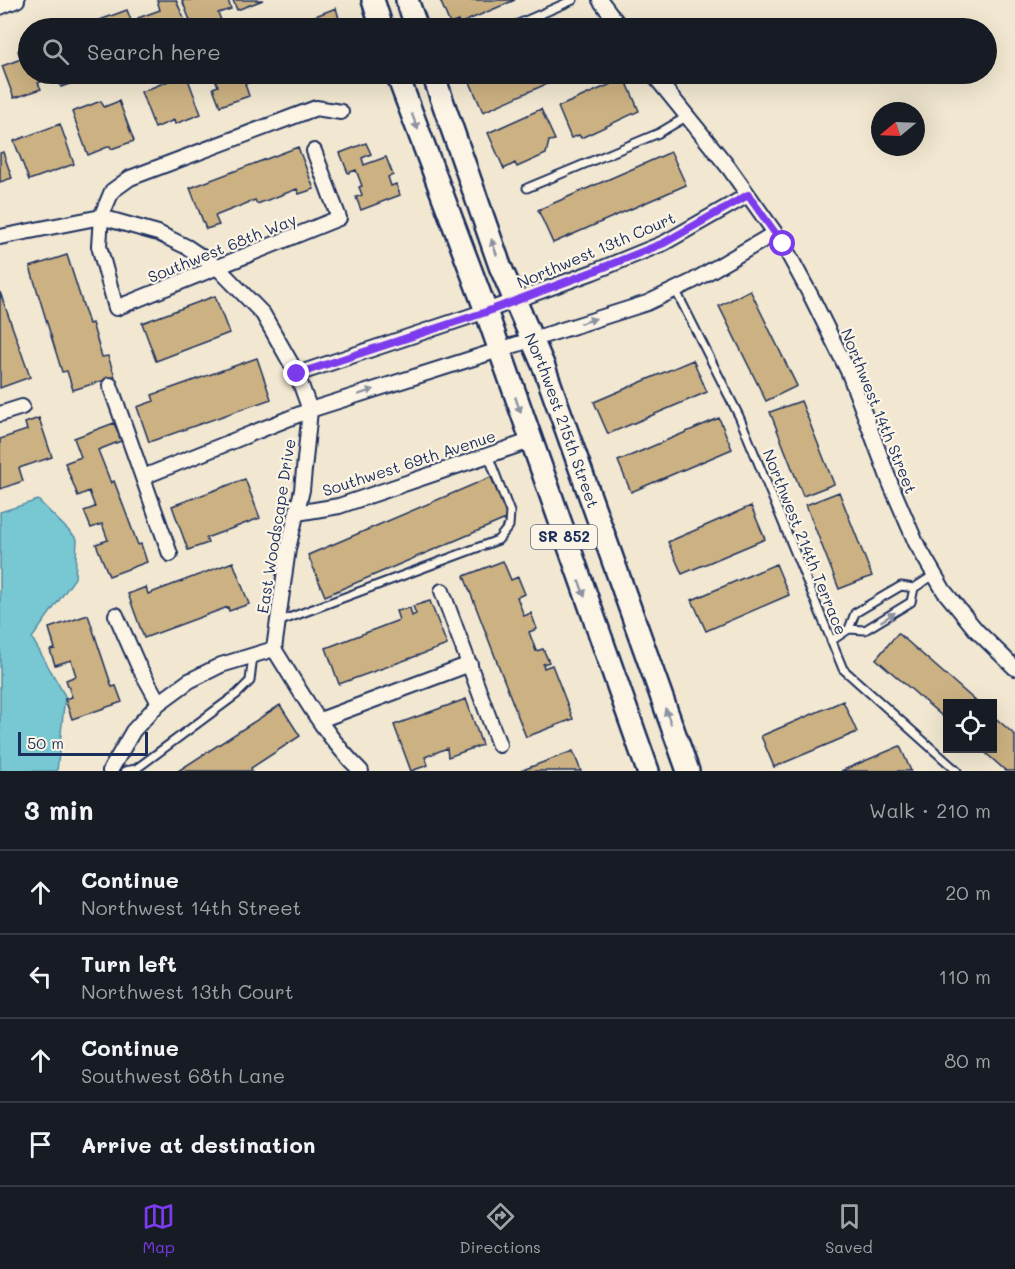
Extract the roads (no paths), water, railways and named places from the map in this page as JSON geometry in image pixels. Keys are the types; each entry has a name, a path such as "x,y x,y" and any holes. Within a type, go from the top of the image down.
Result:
{"main road":[{"path":"373,0 379,18"},
{"path":"407,0 413,18"},
{"name":"Northwest 215th Street","path":"401,84 486,312 648,771"},
{"name":"Northwest 215th Street","path":"436,84 500,266 544,367 688,771"}],"street":[{"path":"0,7 17,0"},
{"path":"600,0 614,18"},
{"name":"Northwest 14th Street","path":"661,84 729,168 775,233 812,298 849,373 911,533 934,575 976,630 1015,668"},
{"path":"102,217 112,191 130,178 316,108 341,112"},
{"name":"Southwest 68th Way","path":"102,217 99,246 116,308 339,218 314,151"},
{"name":"Northwest 13th Court","path":"297,374 486,312 664,243 748,195"},
{"name":"East Woodscape Drive","path":"0,237 102,217 158,232 187,247 218,268 262,314 297,374 310,410 304,474 288,549 274,649"},
{"path":"143,477 310,410 647,303 728,262 775,233"},
{"path":"110,385 170,554"},
{"path":"0,414 22,407"},
{"name":"Southwest 69th Avenue","path":"297,513 339,506 530,441"},
{"path":"442,591 499,745"},
{"path":"116,615 138,665 159,703"},
{"path":"110,771 133,730 159,703 189,681 221,665 274,649 320,720 361,771"},
{"path":"320,720 470,664"}],"lane":[{"path":"532,18 573,0"},
{"path":"527,188 659,133 686,117"},
{"name":"Northwest 214th Terrace","path":"675,289 739,416 843,669 957,771"},
{"path":"278,622 498,540 509,526 510,512 488,455"},
{"path":"831,641 849,629 855,613 901,586 914,588 934,575"},
{"path":"849,629 866,630 911,602 914,588"},
{"path":"125,771 136,769 237,694 250,681 253,655"}],"water":[{"path":"38,500 77,539 75,578 32,638 65,696 57,771 0,771 0,512"}]}
